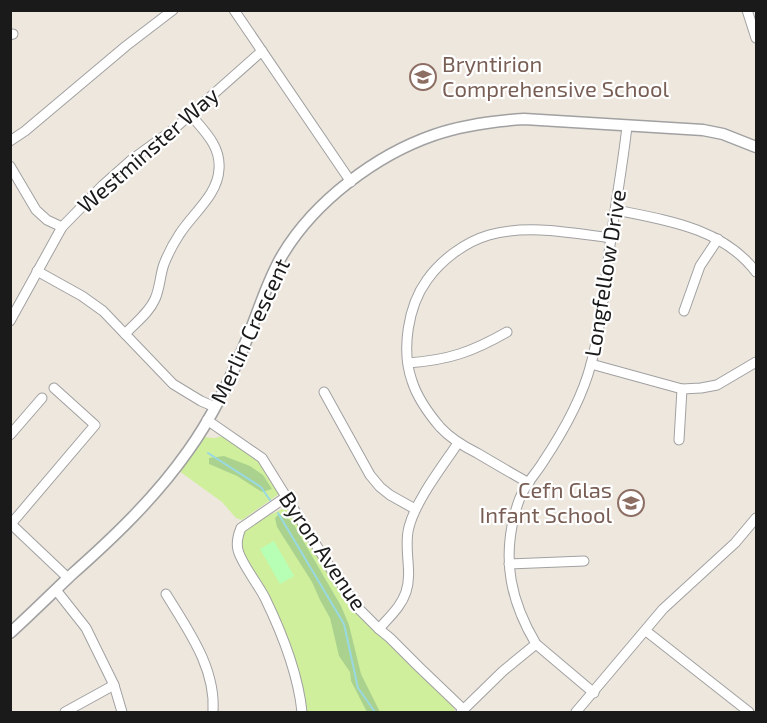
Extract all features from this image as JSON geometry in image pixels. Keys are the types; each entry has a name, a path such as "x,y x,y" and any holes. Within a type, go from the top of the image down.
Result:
{"street":[{"path":"10,141 25,132 126,46 173,10"},
{"path":"234,10 351,182"},
{"path":"747,10 756,38"},
{"name":"Westminster Way","path":"10,321 13,310 62,227 130,161 174,129 261,51"},
{"path":"125,334 150,309 172,246 189,220 211,195 218,181 219,163 212,141 190,114"},
{"name":"Merlin Crescent","path":"10,633 135,516 189,450 215,407 237,363 267,286 284,254 323,206 380,161 417,142 451,130 524,119 713,132 740,139 756,147"},
{"name":"Longfellow Drive","path":"594,693 536,644 522,620 510,577 509,564 512,526 523,492 569,418 579,399 591,364 600,328 627,126"},
{"path":"10,166 36,210 47,220 62,227"},
{"path":"616,210 699,230 718,239 749,262 756,272"},
{"path":"528,483 458,443 439,426 422,401 411,379 406,338 409,324 428,279 443,262 470,243 486,236 513,230 544,230 611,238"},
{"path":"684,311 700,266 718,239"},
{"path":"37,271 82,296 103,311 173,384 215,407"},
{"path":"408,363 458,356 487,344 507,332"},
{"path":"591,364 682,389 717,385 756,362"},
{"path":"54,388 99,428 11,523 68,578"},
{"path":"679,440 682,389"},
{"path":"324,392 370,475 390,495 415,509"},
{"path":"10,435 42,398"},
{"name":"Byron Avenue","path":"207,420 262,458 358,608 463,711"},
{"path":"379,629 398,608 407,591 408,529 415,509 458,443"},
{"path":"286,497 242,528 238,535 237,549 279,628 291,662 302,712"},
{"path":"576,712 663,609 735,543 756,518"},
{"path":"509,564 584,561"},
{"path":"57,590 86,628 114,685 122,712"},
{"path":"166,594 206,664 212,690 213,712"},
{"path":"646,631 749,712"},
{"path":"463,711 503,671 536,644"},
{"path":"65,712 114,685"}],"green space":[{"path":"223,436 258,458 279,494 242,520 236,518 222,502 179,471 203,437"},
{"path":"224,456 250,466 263,475 272,489 262,492 237,476 209,464 209,458"},
{"path":"282,509 287,510 342,589 453,703 455,712 306,712 260,581 243,553 241,545 245,531 250,526"},
{"path":"278,515 285,515 294,525 341,606 349,625 361,674 380,712 367,712 351,681 350,672 339,656 330,618 312,582 277,527 275,518"},
{"path":"274,541 294,576 280,584 260,549"}],"waterway":[{"path":"208,453 261,487 270,500"},
{"path":"278,513 344,624 358,688 375,712"}],"place":[{"name":"Bryntirion Comprehensive School","path":"423,77"},
{"name":"Cefn Glas Infant School","path":"631,503"}]}
